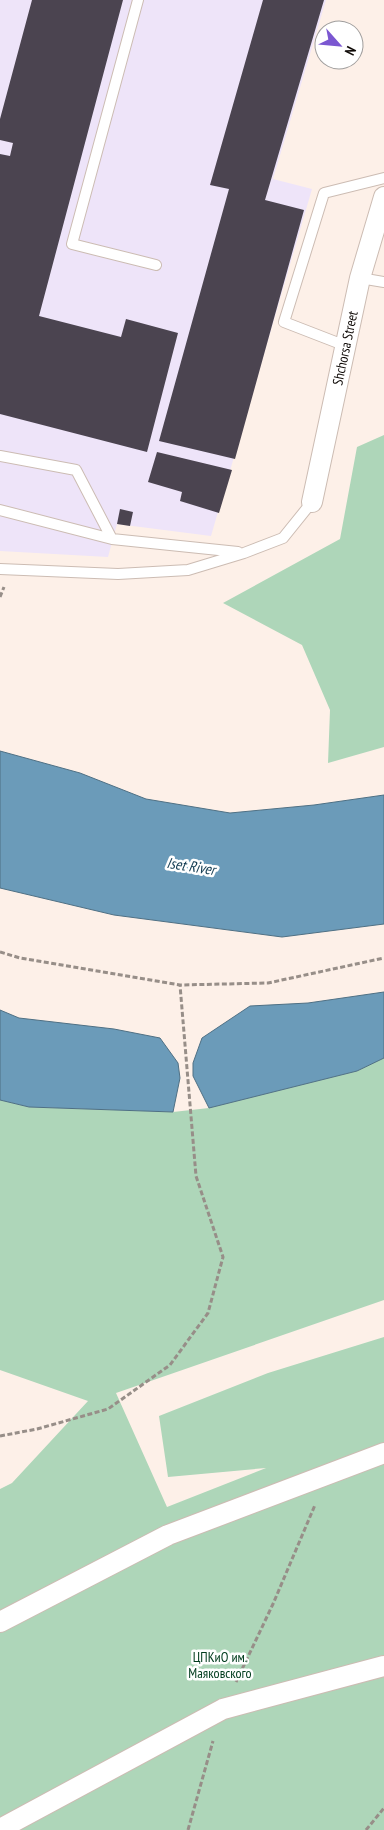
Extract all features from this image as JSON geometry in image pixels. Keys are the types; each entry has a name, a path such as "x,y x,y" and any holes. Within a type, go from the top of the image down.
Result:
{"street":[{"name":"Shchorsa Street","path":"312,502 360,278 383,206"},
{"path":"0,1622 168,1535 384,1453"},
{"path":"0,1828 223,1709 384,1666"}],"lane":[{"path":"138,0 72,244 156,265"},
{"path":"346,346 284,322 324,193 384,178"},
{"path":"360,278 384,282"},
{"path":"0,456 76,470 112,539"},
{"path":"0,569 118,574 188,570 244,553 283,538 312,502"},
{"path":"0,510 112,539 244,553"}],"path":[{"path":"0,952 20,958 180,985 268,983 384,958"},
{"path":"0,1436 38,1429 108,1409 170,1365 208,1313 223,1257 196,1176 180,985"},
{"path":"188,1830 223,1709 273,1604 328,1474"},
{"path":"366,1830 384,1808"}],"shaded area":[{"path":"0,0 326,0 320,20 314,20 314,41 273,179 312,189 211,536 117,524 108,557 0,551"}],"green space":[{"path":"384,435 384,747 328,763 330,710 302,645 223,603 340,539 357,447"},
{"name":"ЦПКиО им. Маяковского","path":"384,1058 384,1300 116,1393 167,1507 266,1468 168,1477 159,1416 268,1373 384,1337 384,1830 0,1830 0,1489 12,1483 88,1401 0,1370 0,1100 29,1107 173,1112 209,1108 357,1071"}],"water":[{"name":"Iset River","path":"0,751 80,773 146,799 230,813 314,805 384,795 384,924 282,937 114,915 0,888"},
{"path":"384,992 384,1058 357,1071 209,1108 193,1076 193,1063 202,1038 250,1006 308,1003"},
{"path":"0,1010 19,1018 114,1029 160,1038 178,1063 180,1078 173,1112 29,1107 0,1100"}],"building":[{"path":"32,0 123,0 39,316 121,337 126,319 178,333 147,452 0,414 0,154 10,156 13,143 0,140 0,119"},
{"path":"263,0 324,0 318,20 314,20 314,34 265,200 304,210 235,459 159,441 229,189 210,185"},
{"path":"157,452 232,470 219,513 180,501 182,492 148,482"},
{"path":"120,509 133,512 130,526 117,524"}]}
